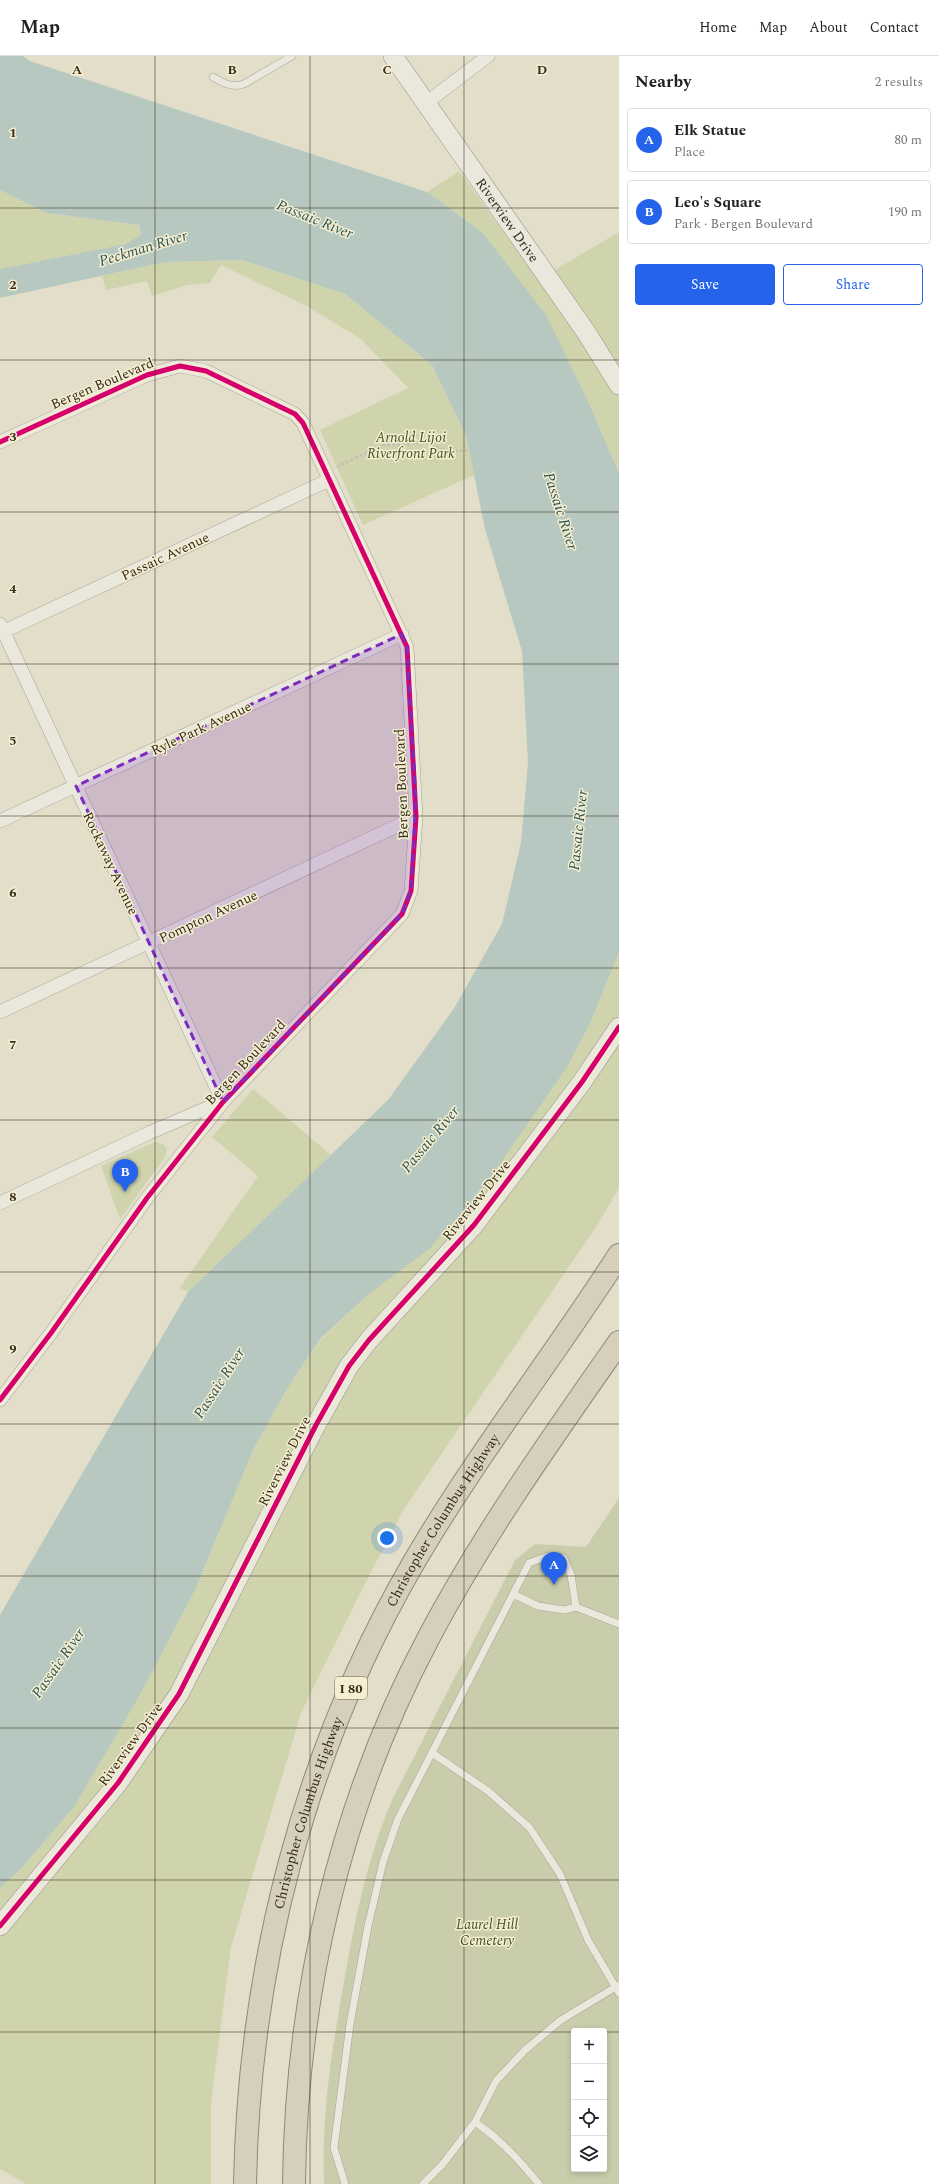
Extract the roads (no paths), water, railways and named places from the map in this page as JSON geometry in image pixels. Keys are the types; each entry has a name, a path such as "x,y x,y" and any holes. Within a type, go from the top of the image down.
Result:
{"highway":[{"name":"Christopher Columbus Highway","path":"245,2184 250,2079 262,1985 272,1931 302,1816 340,1714 387,1612 442,1516 619,1255"},
{"path":"294,2184 302,2052 318,1953 346,1841 383,1737 428,1639 462,1577 505,1508 619,1342"}],"street":[{"name":"Riverview Drive","path":"393,56 597,349 619,385"},
{"path":"426,103 488,56"},
{"name":"Bergen Boulevard","path":"0,442 147,376 180,366 206,371 296,414 303,423 407,647 416,817 411,891 402,914 223,1102 147,1198 52,1333 0,1398"},
{"name":"Passaic Avenue","path":"1,630 328,476"},
{"name":"Rockaway Avenue","path":"1,630 76,786 223,1102"},
{"name":"Ryle Park Avenue","path":"0,821 402,634"},
{"name":"Pompton Avenue","path":"0,1012 149,944 416,817"},
{"name":"Riverview Drive","path":"0,1926 118,1783 179,1694 316,1424 349,1366 369,1340 474,1225 582,1082 619,1027"},
{"path":"0,1204 149,1133 223,1102"}],"lane":[{"path":"213,77 225,84 236,86 244,84 292,56"},
{"path":"345,2184 334,2148 350,2024 368,1926 383,1862 398,1819 529,1563 548,1556 564,1558 571,1575 576,1607"},
{"path":"513,1594 538,1606 564,1610 576,1607 619,1624"},
{"path":"423,2184 442,2165 475,2122 496,2081 525,2050 561,2020 617,1988 588,1940 560,1874 529,1827 488,1791 432,1753"},
{"path":"475,2122 497,2137 514,2153 539,2184"}],"water":[{"path":"0,56 23,56 30,61 427,192 482,232 546,315 587,399 619,473 619,952 592,1019 567,1067 479,1194 429,1249 370,1293 320,1339 287,1389 253,1450 195,1590 140,1695 74,1807 20,1870 0,1888 0,1615 188,1292 388,1100 453,1010 502,924 521,843 528,763 522,651 485,529 466,435 432,365 345,294 242,260 165,262 0,298 0,269 126,244 141,235 139,225 47,213 0,190"}],"place":[{"name":"Leo's Square","path":"125,1192"},
{"name":"Elk Statue","path":"554,1585"}],"water label":[{"name":"Passaic River","path":"315,219"},
{"name":"Peckman River","path":"143,248"},
{"name":"Passaic River","path":"561,511"},
{"name":"Passaic River","path":"578,830"},
{"name":"Passaic River","path":"430,1139"},
{"name":"Passaic River","path":"219,1383"},
{"name":"Passaic River","path":"58,1663"}],"park label":[{"name":"Arnold Lijoi Riverfront Park","path":"411,446"},
{"name":"Laurel Hill Cemetery","path":"487,1932"}]}
